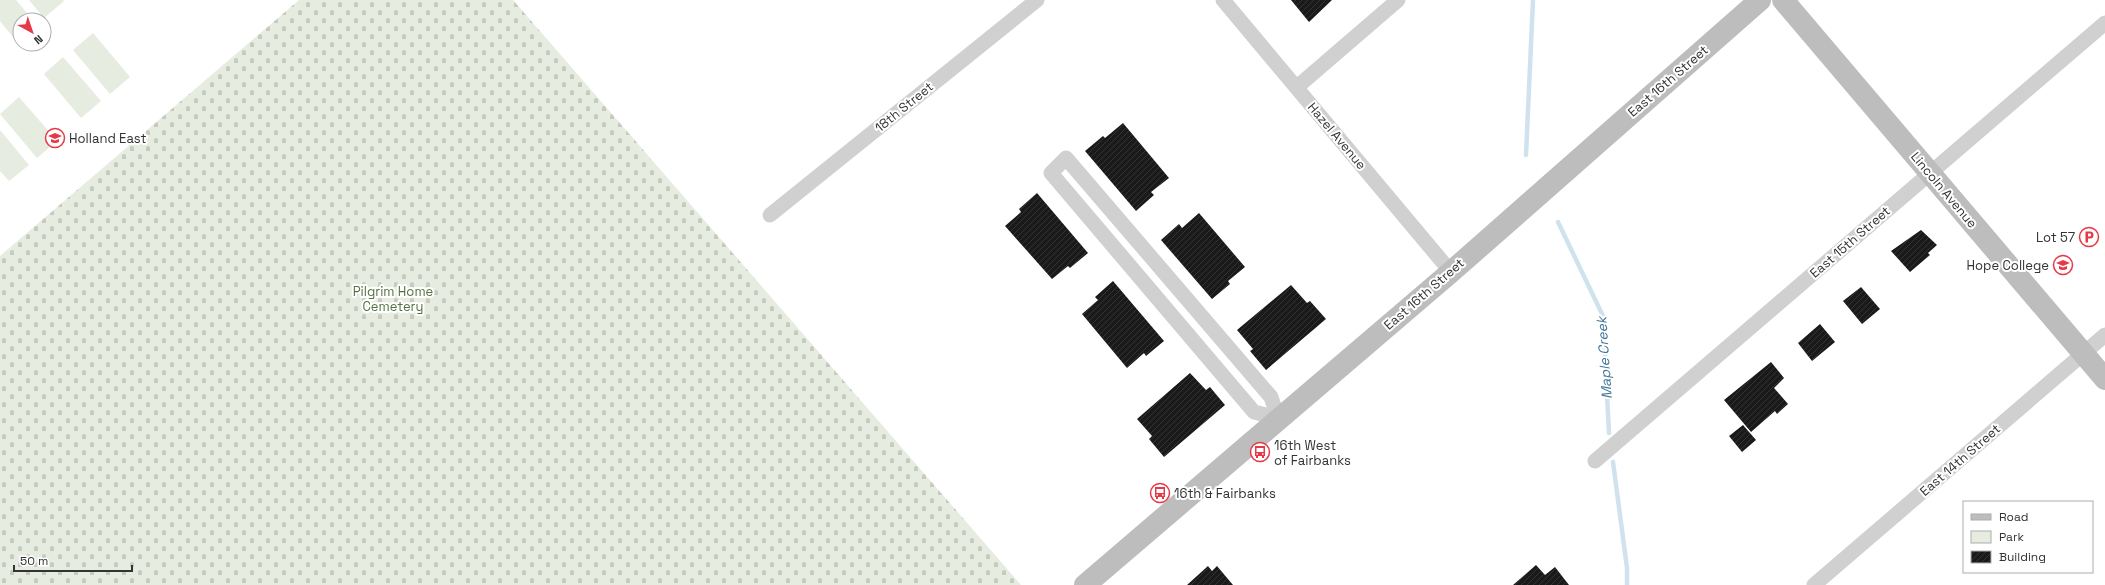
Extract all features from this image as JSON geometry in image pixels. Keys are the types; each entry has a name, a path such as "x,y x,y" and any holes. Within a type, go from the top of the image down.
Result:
{"main road":[{"name":"East 16th Street","path":"1085,585 1278,418 1451,272 1760,0"},
{"name":"Lincoln Avenue","path":"1783,0 2105,379"}],"street":[{"name":"18th Street","path":"770,215 1037,0"},
{"name":"Hazel Avenue","path":"1223,0 1451,272"},
{"path":"1297,87 1398,0"},
{"name":"East 15th Street","path":"1595,461 2105,23"},
{"path":"1066,158 1271,397 1278,418 1254,412 1051,173 1066,158"},
{"name":"East 14th Street","path":"1814,585 2105,335"}],"green space":[{"path":"0,0 16,0 26,12 12,12 12,36 0,21"},
{"path":"29,0 64,1 51,12 39,12"},
{"name":"Pilgrim Home Cemetery","path":"299,0 513,0 1021,585 0,585 0,256"},
{"path":"93,33 130,77 110,94 73,50"},
{"path":"63,57 101,101 81,118 44,74"},
{"path":"19,97 57,141 37,158 0,114"},
{"path":"0,130 29,165 9,181 0,171"}],"building":[{"path":"1291,0 1332,0 1309,22"},
{"path":"1123,123 1169,178 1151,192 1154,195 1136,211 1085,151 1103,136 1105,138"},
{"path":"1037,193 1088,253 1070,268 1068,266 1052,279 1005,226 1021,212 1019,209"},
{"path":"1199,213 1245,267 1228,281 1230,284 1212,299 1161,240 1179,224 1182,228"},
{"path":"1921,230 1937,245 1928,253 1930,255 1910,272 1891,251"},
{"path":"1113,281 1164,341 1146,356 1144,353 1127,368 1082,314 1098,300 1095,297"},
{"path":"1291,285 1307,303 1310,301 1326,319 1266,370 1250,351 1253,349 1237,330"},
{"path":"1861,287 1880,309 1862,324 1843,301"},
{"path":"1820,324 1835,342 1812,361 1798,343"},
{"path":"1771,362 1784,378 1774,388 1788,404 1777,414 1775,411 1751,432 1724,400"},
{"path":"1190,373 1206,390 1210,387 1225,405 1164,457 1149,439 1152,436 1137,419"},
{"path":"1743,425 1756,440 1742,452 1729,436"},
{"path":"1536,565 1545,575 1555,567 1569,585 1513,585"},
{"path":"1208,566 1212,571 1217,566 1233,585 1187,585"}],"waterway":[{"name":"Maple Creek","path":"1526,155 1533,0"},
{"name":"Maple Creek","path":"1558,222 1603,316 1609,433"},
{"name":"Maple Creek","path":"1613,462 1627,568 1627,585"}],"place":[{"name":"Holland East","path":"55,138"},
{"name":"Lot 57","path":"2089,237"},
{"name":"Hope College","path":"2063,265"},
{"name":"16th West of Fairbanks","path":"1260,452"},
{"name":"16th & Fairbanks","path":"1160,493"}]}
